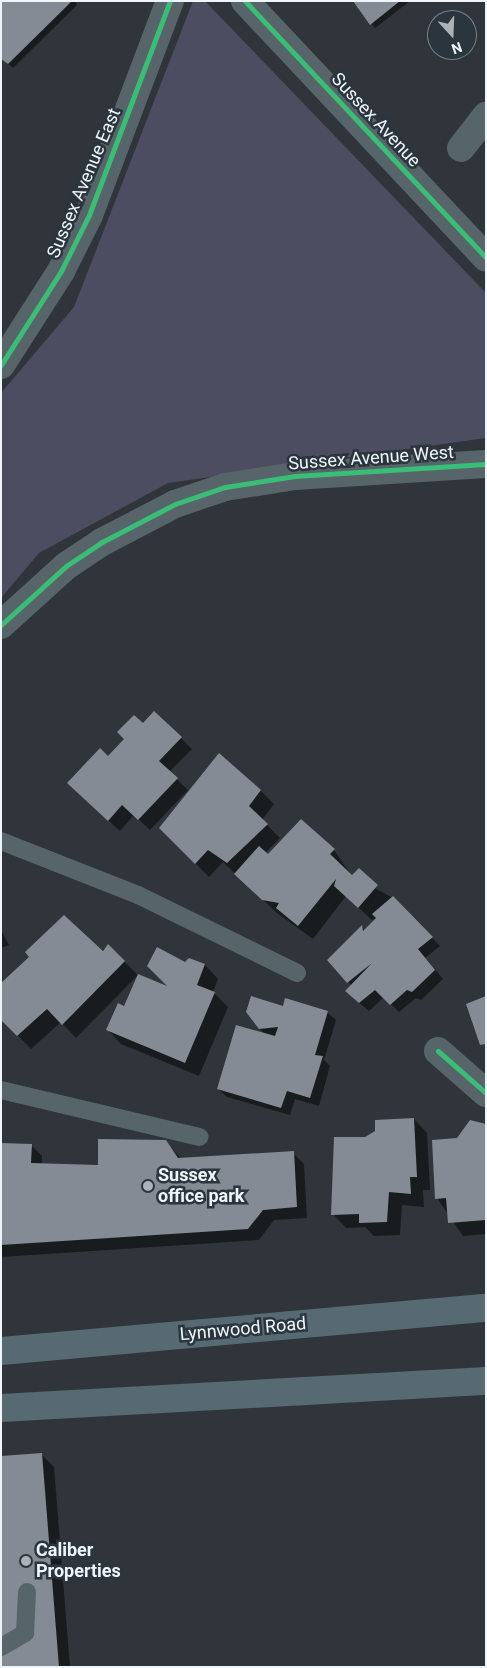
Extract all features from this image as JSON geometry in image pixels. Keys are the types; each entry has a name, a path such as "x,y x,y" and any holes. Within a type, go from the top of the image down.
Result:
{"main road":[{"name":"Lynnwood Road","path":"1,1351 486,1308"},
{"path":"1,1408 486,1381"}],"street":[{"name":"Sussex Avenue East","path":"1,365 61,271 89,215 170,1"},
{"name":"Sussex Avenue","path":"245,1 486,258"},
{"path":"461,148 486,116"},
{"name":"Sussex Avenue West","path":"1,625 66,566 102,542 175,504 225,487 295,476 486,464"},
{"path":"438,1051 486,1093"}],"lane":[{"path":"1,841 138,895 297,972"},
{"path":"1,1090 200,1136"},
{"path":"1,1647 18,1641 25,1633 28,1592"}],"shaded area":[{"path":"193,1 205,1 486,293 486,438 168,483 39,553 1,598 1,393 74,307"}],"building":[{"path":"1,1 72,1 8,64 1,59"},
{"path":"353,1 400,1 370,25"},
{"path":"154,711 182,737 159,761 178,778 138,820 122,805 108,821 67,783 100,748 108,756 124,739 117,732 134,715 143,723"},
{"path":"219,753 261,790 249,806 268,824 227,863 208,850 195,864 159,828"},
{"path":"301,819 335,849 330,854 352,875 359,868 378,885 358,908 334,886 336,879 298,926 276,908 279,903 262,900 234,874 259,846 268,854"},
{"path":"393,896 433,937 418,949 435,970 412,992 407,990 390,1005 375,990 359,1003 345,991 372,963 347,983 327,960 362,925 363,931 376,918 372,914"},
{"path":"64,915 103,951 108,944 125,961 62,1025 47,1009 17,1036 1,1020 1,983 29,957 25,952"},
{"path":"157,947 185,962 189,958 205,964 197,985 215,992 185,1063 106,1030 118,1003 124,1006 138,974 167,986 147,966"},
{"path":"251,996 283,1006 285,998 328,1011 315,1055 323,1056 310,1098 287,1091 281,1108 217,1089 236,1025 275,1036 278,1027 259,1029 246,1012"},
{"path":"486,996 486,1044 480,1045 466,1004"},
{"path":"414,1118 417,1177 410,1177 411,1194 389,1192 387,1222 359,1223 359,1214 331,1215 334,1137 365,1137 375,1131 375,1120"},
{"path":"470,1120 486,1124 486,1220 448,1223 446,1198 435,1199 432,1140 457,1138"},
{"name":"Sussex office park","path":"98,1139 166,1140 178,1158 294,1151 297,1207 263,1210 248,1229 1,1245 1,1143 32,1144 31,1163 98,1165"},
{"name":"Caliber Properties","path":"42,1453 59,1667 1,1667 1,1456"}],"cycle path":[{"path":"1,365 61,271 89,215 170,1"},
{"path":"245,1 486,258"},
{"path":"1,625 66,566 102,542 175,504 225,487 295,476 486,464"},
{"path":"438,1051 486,1093"}],"place":[{"name":"Sussex office park","path":"148,1186"},
{"name":"Caliber Properties","path":"26,1561"}]}
